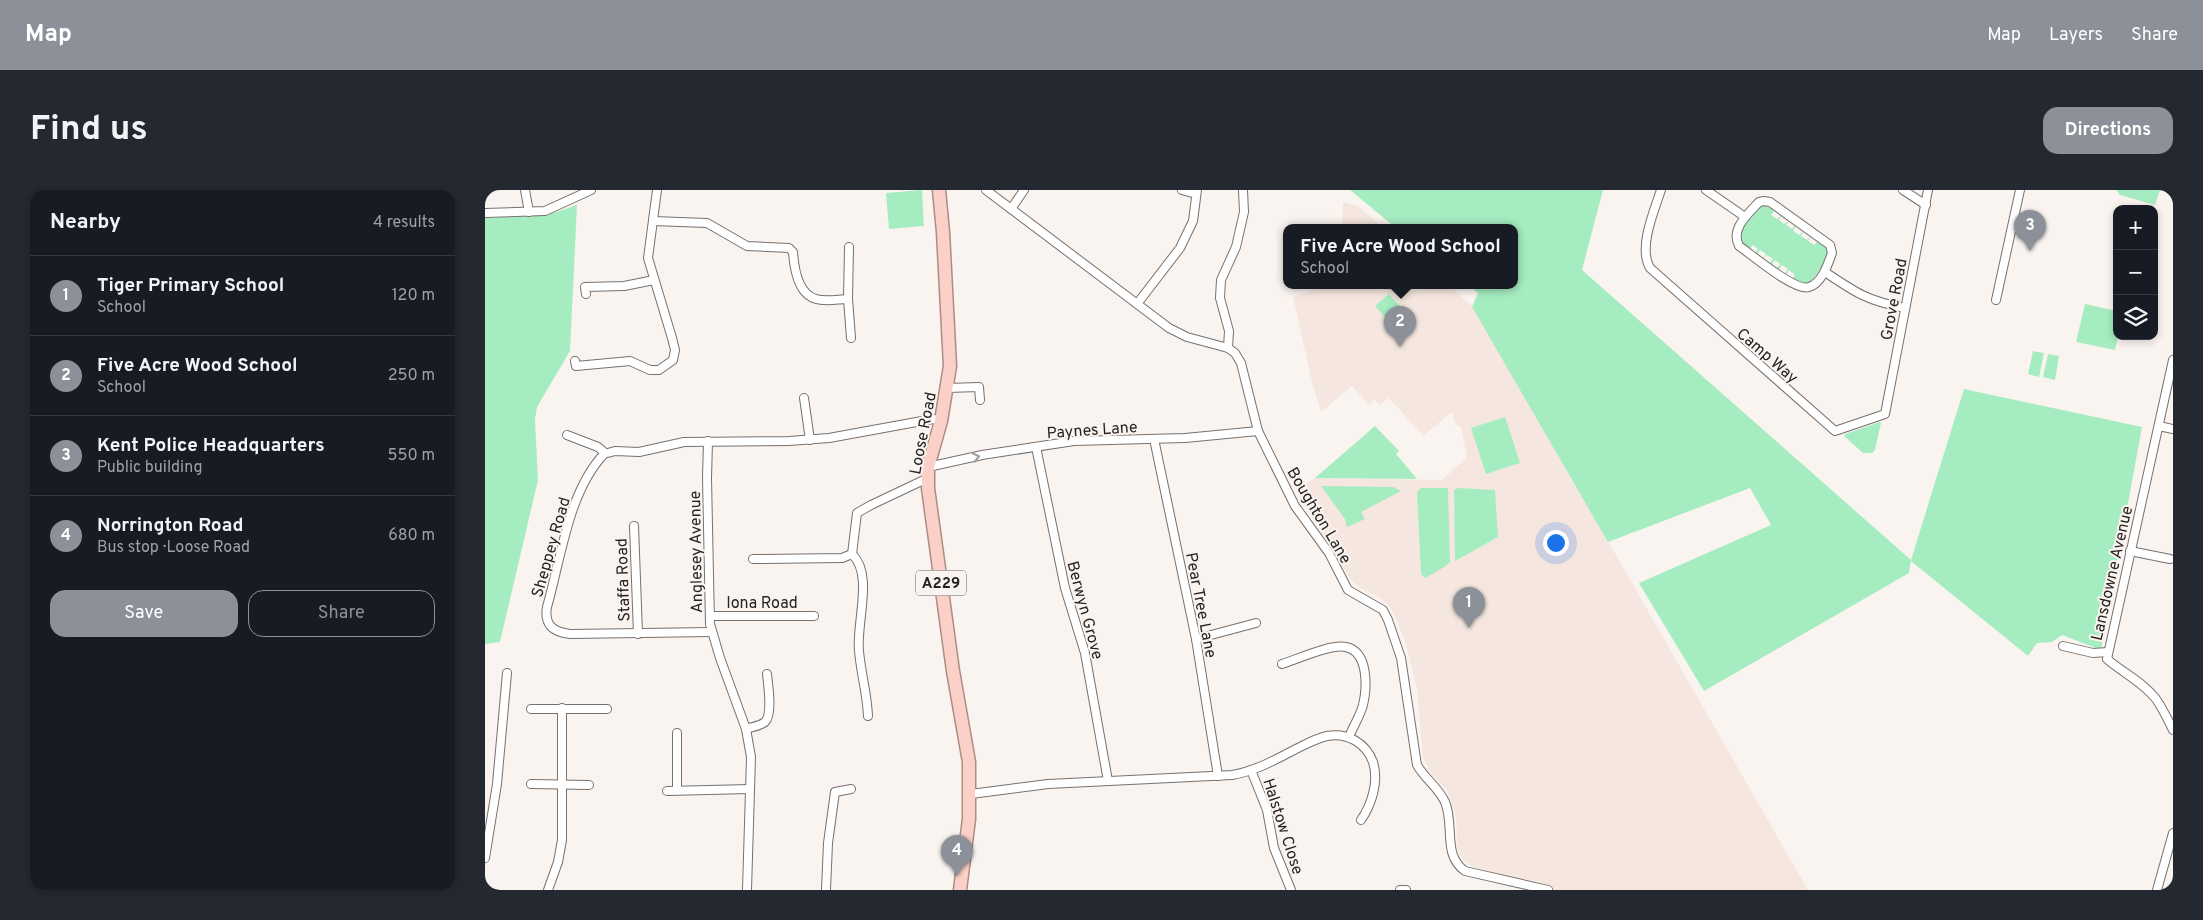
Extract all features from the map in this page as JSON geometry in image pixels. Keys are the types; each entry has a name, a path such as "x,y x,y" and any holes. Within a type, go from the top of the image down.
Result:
{"highway":[{"name":"Loose Road","path":"939,190 950,366 941,421 928,472 929,505 969,762 971,794 960,890"}],"street":[{"path":"525,190 529,212"},
{"path":"485,213 529,212 551,209 591,190"},
{"path":"573,366 630,362 650,370 659,370 673,360 675,350 648,258 657,190"},
{"path":"986,190 1177,333 1228,348 1229,330 1220,298 1221,280 1236,247 1243,212 1243,190"},
{"path":"1011,209 1024,190"},
{"path":"1137,304 1180,248 1193,221 1197,192 1182,190"},
{"name":"Camp Way","path":"1661,190 1645,248 1646,261 1665,283 1835,431 1885,414"},
{"path":"1705,190 1745,217"},
{"path":"1903,190 1926,205"},
{"name":"Grove Road","path":"1885,414 1928,190"},
{"path":"1996,300 2020,190"},
{"path":"1765,201 1826,241 1833,253 1825,272 1815,284 1809,288 1802,288 1790,282 1739,246 1735,239 1736,232 1745,217 1759,202 1765,201"},
{"path":"653,221 707,223 747,246 789,248 793,252 794,266 799,281 809,295 817,300 848,299"},
{"path":"849,247 848,299 851,338"},
{"path":"1825,272 1857,294 1878,303 1905,308"},
{"path":"585,291 654,280"},
{"name":"Boughton Lane","path":"1228,348 1241,363 1258,431 1288,493 1311,530 1329,553 1343,584 1356,596 1383,610 1389,620 1403,667 1417,765 1422,774 1442,796 1446,804 1452,856 1465,871 1548,890"},
{"name":"Lansdowne Avenue","path":"2173,360 2107,659 2123,673 2143,686 2155,698 2173,730"},
{"path":"947,388 979,387 980,400"},
{"path":"804,398 810,440"},
{"path":"567,435 598,447 605,453 615,451 639,452 677,442 810,440 933,419 941,421"},
{"path":"2159,426 2173,429"},
{"name":"Paynes Lane","path":"852,554 857,513 928,472 1036,447 1074,441 1154,440 1258,431"},
{"name":"Pear Tree Lane","path":"1154,440 1196,639 1218,776"},
{"name":"Anglesey Avenue","path":"709,441 707,478 712,632 746,729 751,756 747,890"},
{"name":"Berwyn Grove","path":"1036,447 1065,588 1085,653 1108,781"},
{"name":"Sheppey Road","path":"605,453 587,479 572,513 547,607 546,619 554,630 564,633 712,632"},
{"name":"Staffa Road","path":"634,526 638,634"},
{"path":"2130,551 2170,560"},
{"path":"753,559 841,558 852,554 859,562 863,575 864,590 858,629 859,651 867,696 868,716"},
{"name":"Iona Road","path":"710,616 814,616"},
{"path":"1196,639 1255,623"},
{"path":"2063,646 2093,653 2108,652"},
{"path":"1282,664 1335,647 1346,647 1357,652 1363,665 1366,683 1363,706 1349,737"},
{"path":"485,858 495,800 507,672"},
{"path":"746,729 761,725 767,720 769,712 767,674"},
{"path":"547,890 561,850 563,784 562,708"},
{"path":"531,709 607,709"},
{"path":"677,733 677,790"},
{"path":"971,794 1027,785 1232,776 1251,770 1322,738 1333,735 1349,737 1363,747 1374,767 1375,779 1371,804 1361,820"},
{"name":"Halstow Close","path":"1251,770 1267,810 1275,848 1291,890"},
{"path":"531,784 589,785"},
{"path":"667,791 750,789"},
{"path":"826,890 828,843 835,792 851,789"},
{"path":"2157,890 2173,833"},
{"path":"1400,890 1406,890"}],"shaded area":[{"path":"1343,202 1358,206 1379,224 1342,224"},
{"path":"1314,289 1453,289 1475,309 1808,890 1553,890 1471,866 1462,859 1457,847 1456,817 1447,790 1432,775 1423,758 1417,689 1406,644 1396,619 1389,606 1377,596 1360,588 1351,580 1296,490 1315,478 1442,480 1467,457 1461,427 1455,424 1452,412 1423,436 1389,398 1380,405 1375,400 1369,405 1352,386 1321,412 1312,382 1293,297"}],"green space":[{"path":"922,190 924,226 889,229 886,193"},
{"path":"1350,190 1603,190 1582,270 1911,560 1964,389 2142,427 2101,650 2062,635 2052,642 2037,643 2028,656 1911,561 1909,573 1704,691 1639,583 1771,525 1750,488 1608,542 1472,307 1478,293 1473,289 1518,289 1518,224 1391,224"},
{"path":"2116,190 2160,190 2155,205 2120,195"},
{"path":"577,205 570,351 537,407 535,420 538,480 500,642 485,644 485,218 547,215"},
{"path":"1763,205 1775,210 1771,215 1777,219 1782,215 1779,220 1784,224 1790,220 1786,225 1792,229 1796,224 1793,231 1799,235 1805,230 1801,236 1807,240 1812,235 1808,241 1814,245 1819,240 1828,250 1827,259 1811,282 1798,284 1791,280 1795,275 1789,270 1784,275 1788,269 1782,265 1776,270 1780,264 1775,260 1771,266 1769,264 1773,259 1767,255 1762,260 1766,254 1760,250 1756,256 1754,255 1758,249 1753,245 1748,250 1742,246 1739,229 1755,207"},
{"path":"1389,294 1409,316 1395,328 1375,306"},
{"path":"2085,304 2113,310 2113,340 2117,340 2115,350 2076,342"},
{"path":"2033,351 2044,353 2039,377 2028,374"},
{"path":"2048,354 2059,356 2055,380 2043,377"},
{"path":"1505,417 1520,463 1486,474 1471,428"},
{"path":"1880,422 1875,450 1872,453 1863,453 1844,436 1845,434"},
{"path":"1375,426 1399,451 1396,454 1417,479 1315,478"},
{"path":"1321,486 1393,487 1401,491 1361,512 1365,519 1347,527 1345,519"},
{"path":"1421,488 1448,488 1450,562 1425,578 1421,574 1417,492"},
{"path":"1458,488 1495,490 1498,537 1455,561 1454,490"}],"place":[{"name":"Kent Police Headquarters","path":"2030,251"},
{"name":"Five Acre Wood School","path":"1400,347"},
{"name":"Tiger Primary School","path":"1469,628"},
{"name":"Norrington Road","path":"957,876"}]}
